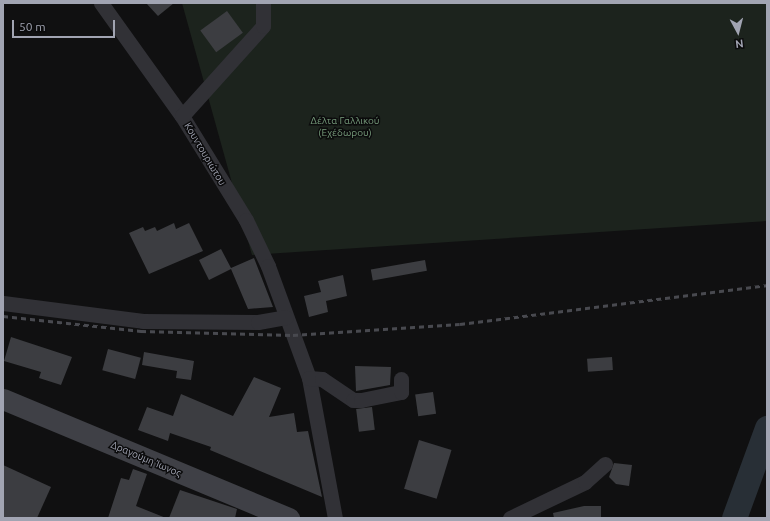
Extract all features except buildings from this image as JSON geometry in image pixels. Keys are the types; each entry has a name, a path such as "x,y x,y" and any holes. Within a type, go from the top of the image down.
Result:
{"main road":[{"name":"Δραγούμη Ίωνος","path":"3,399 289,518"}],"street":[{"name":"Κουντουριώτου","path":"101,3 182,116 246,220 268,266 309,378 336,517"},
{"path":"182,116 263,26 263,3"},
{"path":"3,303 143,321 220,323 286,317"},
{"path":"309,378 322,379 353,400 361,400 400,392 401,379"},
{"path":"510,518 585,482 605,464"}],"green space":[{"name":"Δέλτα Γαλλικού (Εχέδωρου)","path":"182,3 767,3 767,221 252,255"}],"waterway":[{"path":"734,518 767,428"}],"railway":[{"path":"3,316 141,331 293,335 460,324 767,285"}]}
